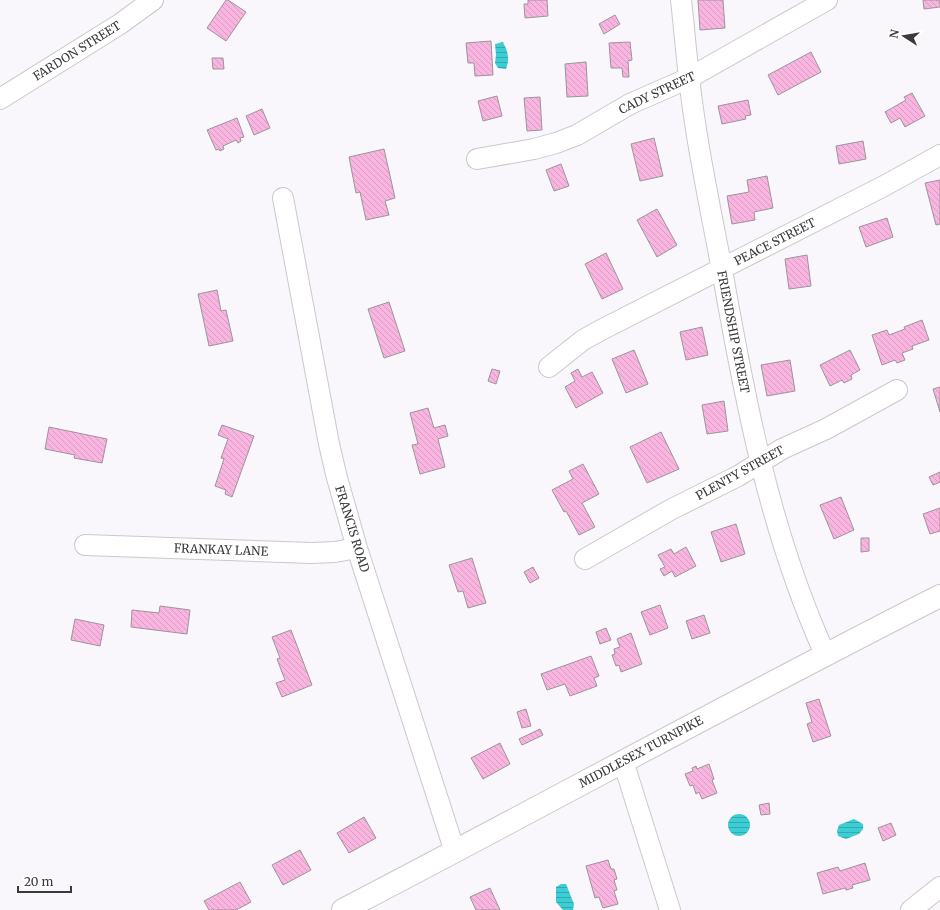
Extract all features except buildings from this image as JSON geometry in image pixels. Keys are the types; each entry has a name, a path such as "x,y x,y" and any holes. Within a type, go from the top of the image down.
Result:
{"main road":[{"name":"MIDDLESEX TURNPIKE","path":"343,910 455,852 825,654 940,596"}],"street":[{"name":"FARDON STREET","path":"0,99 120,24 153,0"},
{"name":"FRIENDSHIP STREET","path":"681,0 689,78 738,362 760,463 792,571 811,624 825,654"},
{"name":"CADY STREET","path":"477,159 534,149 577,135 630,104 689,78 827,0"},
{"name":"PEACE STREET","path":"549,367 566,353 595,334 884,186 940,155"},
{"name":"FRANCIS ROAD","path":"283,198 329,444 337,478 357,548 455,852"},
{"name":"PLENTY STREET","path":"585,559 670,510 738,476 782,449 826,429 897,390"},
{"name":"FRANKAY LANE","path":"85,545 312,553 335,552 357,548"},
{"path":"623,762 670,910"},
{"path":"911,910 940,887"}],"water":[{"path":"503,42 508,55 506,69 498,68 495,63 495,44"},
{"path":"739,814 747,817 750,825 747,833 739,836 731,833 728,825 731,817"},
{"path":"854,819 863,824 863,829 859,834 846,839 838,836 837,831 839,825"},
{"path":"561,884 566,884 574,904 573,910 563,910 556,902 556,887"}]}
